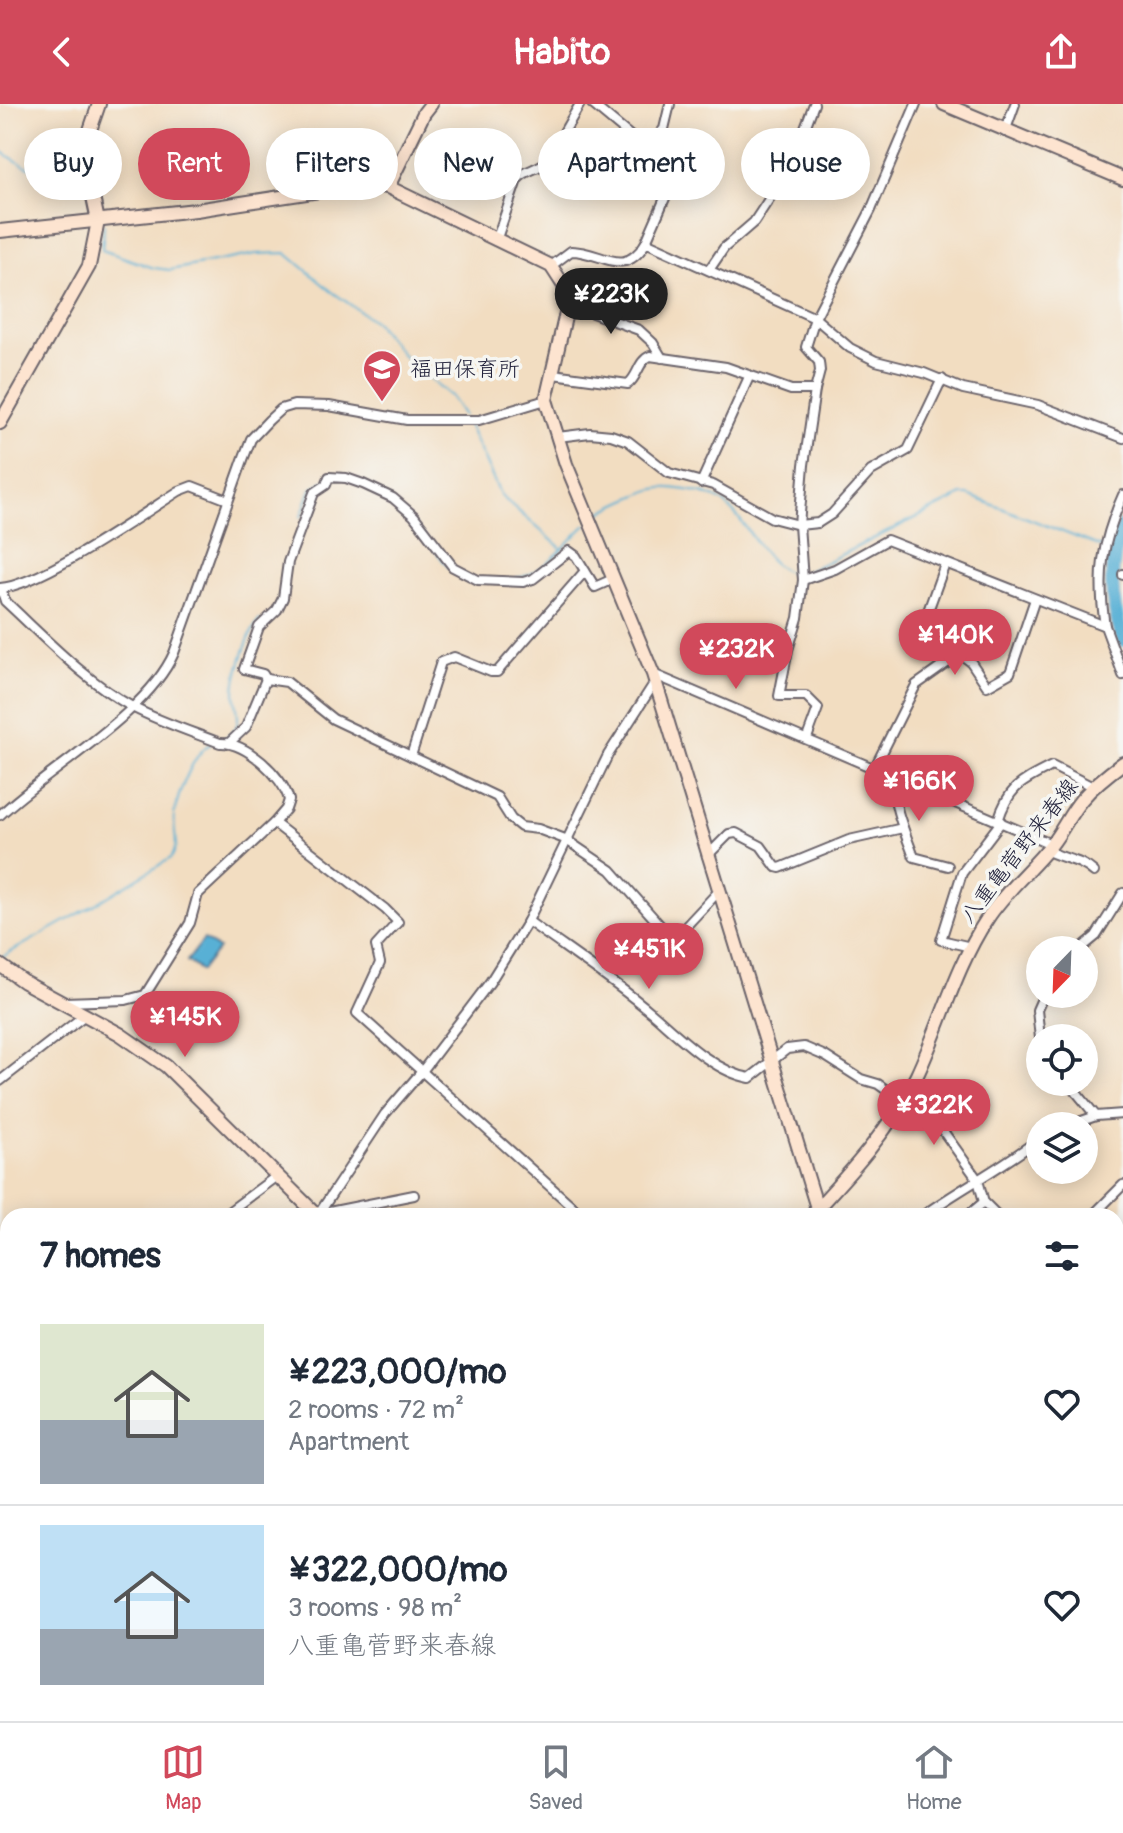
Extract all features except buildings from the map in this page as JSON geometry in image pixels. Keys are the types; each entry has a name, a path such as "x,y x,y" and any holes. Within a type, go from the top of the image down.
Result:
{"street":[{"path":"0,423 89,266 98,221 86,164 88,136 99,104"},
{"path":"398,166 431,104"},
{"path":"496,241 517,180 521,175 544,165 580,104"},
{"path":"592,104 621,128"},
{"path":"664,128 670,104"},
{"path":"709,270 724,248 754,222 781,181 792,162 814,104"},
{"path":"807,738 818,708 806,696 779,696 798,618 803,580 799,525 820,371 819,362 806,347 815,318 871,210 916,104"},
{"path":"944,104 1123,179"},
{"path":"1005,132 1015,104"},
{"path":"398,192 551,266 564,286 568,304 546,400 566,464 654,678 813,1208"},
{"path":"0,231 266,199"},
{"path":"551,266 571,251 616,262 636,259 664,200"},
{"path":"645,244 815,318 850,348 876,361 942,379 963,389 1038,405 1123,438"},
{"path":"568,304 639,330 653,343 662,358"},
{"path":"553,374 623,385 632,381 645,358 650,356 726,367 791,390 815,390"},
{"path":"701,483 749,377"},
{"path":"558,437 590,433 611,435 640,448 669,473 722,490 755,510 799,525 824,521 863,477 908,450 942,379"},
{"path":"0,815 133,707 169,665 251,439 281,409 294,405 329,406 407,420 479,420 546,400"},
{"path":"613,579 595,587 576,556 569,551 533,579 523,582 478,580 453,567 414,516 393,498 354,481 329,477 326,485 314,493 288,562 281,604 255,634 244,669 263,674 266,679 287,682 333,719 497,797 511,819 521,827 538,829 565,839 611,870 673,940 718,892"},
{"path":"59,1002 126,1000 145,995 190,923 198,894 274,823 286,809 289,800 281,781 254,757 229,743 220,743 133,707 65,657 5,601 0,588 18,585 85,549 179,491 192,486 228,500"},
{"path":"1123,495 1108,531 1100,585 1105,626 1123,675"},
{"path":"803,580 835,569 887,540 1105,626"},
{"path":"875,767 916,685 947,663 924,622 945,564"},
{"path":"411,756 441,662 454,657 497,672 585,571"},
{"path":"947,659 963,656 971,662 987,686 1010,673 1035,599"},
{"path":"654,678 807,738 1000,822 1049,847 1057,856 1079,861 1094,872"},
{"path":"323,1208 385,1114 490,982 528,921 608,755 654,678"},
{"path":"229,743 246,727 266,679"},
{"name":"八重亀菅野来春線","path":"818,1208 857,1165 902,1101 987,918 1049,847 1080,801 1123,763"},
{"path":"971,947 941,940 962,873 1000,822 1009,793 1020,782 1052,766 1093,787"},
{"path":"893,775 895,802 917,859 948,866"},
{"path":"274,823 398,922 376,946 380,963 357,1013 574,1208"},
{"path":"707,856 729,834 736,833 761,846 780,868 849,840 903,828"},
{"path":"1096,936 1123,893"},
{"path":"528,921 653,1013 704,1056 742,1077 750,1078 787,1049 804,1047 825,1056 861,1079 878,1084 933,1117 978,1180 984,1202 990,1208"},
{"path":"0,965 59,1002 120,1034 166,1066 311,1208"},
{"path":"0,1081 85,1015"},
{"path":"1080,1096 1093,1112"},
{"path":"1098,1116 1123,1114"},
{"path":"933,1208 1026,1149"},
{"path":"234,1208 278,1175"},
{"path":"1100,1208 1123,1185"},
{"path":"352,1208 414,1195"},
{"path":"977,1208 984,1202"}],"water":[{"path":"204,939 218,949 201,971 187,961"}],"waterway":[{"path":"0,150 24,164"},
{"path":"104,225 102,250 154,268 170,270 256,254 286,253 331,291 375,322 406,359 452,397 464,416"},
{"path":"467,422 501,496 561,548"},
{"path":"301,517 311,489 324,481"},
{"path":"594,518 615,505 659,488 703,493 718,499 731,510 777,566 788,572 800,573"},
{"path":"806,572 962,495 1104,548"},
{"path":"408,516 449,568"},
{"path":"516,578 545,565 586,525"},
{"path":"1123,526 1114,555 1112,583 1123,640"},
{"path":"454,572 465,578"},
{"path":"224,739 237,724 237,676 247,644 260,620"},
{"path":"0,958 171,858 176,842 174,815 179,797 198,755 211,744"}],"place":[{"name":"福田保育所","path":"382,403"}]}
